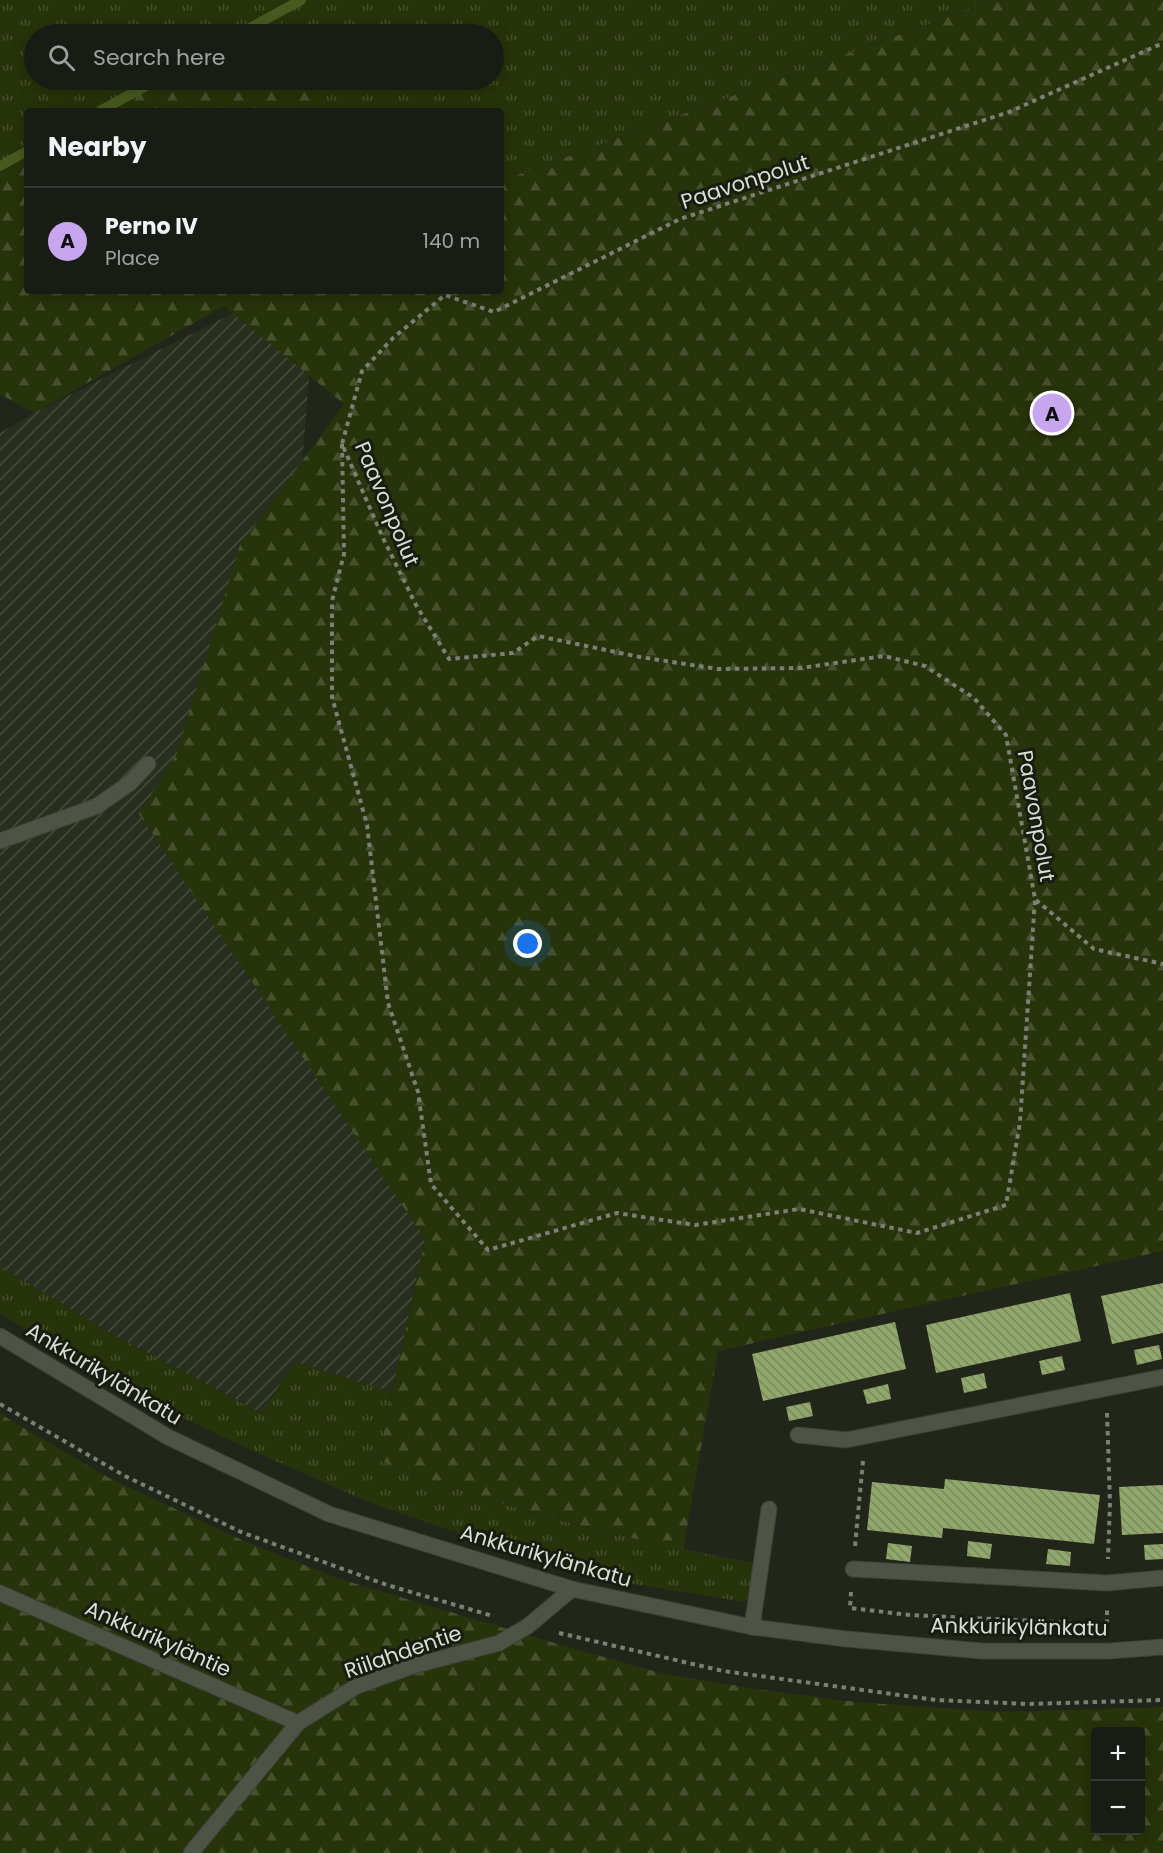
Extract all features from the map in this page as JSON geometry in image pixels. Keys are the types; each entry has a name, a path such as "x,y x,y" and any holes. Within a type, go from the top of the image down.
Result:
{"street":[{"path":"0,841 96,806 130,783 148,764"},
{"name":"Ankkurikylänkatu","path":"0,1336 168,1437 329,1514 572,1589 752,1627 846,1639 982,1651 1109,1651 1163,1647"},
{"path":"798,1435 846,1440 1163,1377"},
{"path":"752,1627 769,1509"},
{"path":"853,1569 1107,1583 1163,1578"},
{"name":"Riilahdentie","path":"190,1853 298,1723 357,1686 413,1666 499,1643 528,1626 572,1589"},
{"name":"Ankkurikyläntie","path":"0,1593 298,1723"}],"path":[{"name":"Paavonpolut","path":"1035,899 1006,735 974,698 925,666 884,656 801,668 718,669 640,657 538,636 513,653 449,659 416,605 383,538 342,444 362,371 393,338 445,296 494,312 680,219 1009,112 1163,43"},
{"path":"342,444 344,554 332,601 332,696 367,825 388,1004 418,1092 431,1184 488,1251 618,1213 694,1225 799,1209 917,1233 1006,1205 1020,1122 1035,899"},
{"path":"1035,899 1094,949 1163,964"},
{"path":"1107,1388 1110,1503 1107,1624"}],"shaded area":[{"path":"271,294 316,294 268,889 425,1239 392,1392 295,1362 261,1413 108,1332 0,1266 0,433 34,413"}],"green space":[{"path":"0,0 994,0 504,180 504,108 317,108 309,90 504,90 504,24 281,24 276,13 256,24 24,24 24,90 137,90 104,108 24,108 24,152 0,165"},
{"path":"994,0 1163,0 1163,1251 718,1351 683,1550 531,1512 454,1488 378,1460 425,1239 139,814 177,753 240,545 344,404 224,306 34,413 0,394 0,165 24,152 24,294 504,294 504,180"},
{"path":"276,13 281,24 256,24"},
{"path":"137,90 309,90 317,108 104,108"},
{"path":"0,1266 108,1332 261,1413 295,1362 392,1392 378,1460 473,1494 558,1520 754,1563 749,1595 745,1602 634,1584 521,1554 368,1502 146,1400 0,1314"},
{"path":"0,1414 109,1478 244,1541 340,1579 661,1673 763,1690 856,1702 1002,1712 1163,1707 1163,1853 0,1853"}],"building":[{"path":"1163,1283 1163,1333 1112,1344 1101,1296"},
{"path":"1070,1293 1081,1341 936,1373 926,1325"},
{"path":"895,1322 906,1369 763,1401 752,1354"},
{"path":"1159,1345 1162,1359 1137,1365 1134,1350"},
{"path":"1062,1356 1065,1370 1042,1375 1039,1361"},
{"path":"984,1373 987,1388 964,1393 961,1378"},
{"path":"888,1384 891,1399 867,1404 863,1390"},
{"path":"810,1402 813,1416 789,1421 786,1407"},
{"path":"945,1479 1100,1495 1094,1544 943,1528 942,1538 867,1530 872,1482 944,1489"},
{"path":"1163,1485 1163,1533 1122,1535 1119,1487"},
{"path":"968,1541 992,1544 990,1559 967,1556"},
{"path":"888,1543 912,1546 910,1562 886,1559"},
{"path":"1163,1544 1163,1559 1145,1560 1144,1545"},
{"path":"1048,1549 1071,1552 1070,1566 1046,1564"}],"waterway":[{"path":"257,24 301,0"},
{"path":"106,108 139,90"},
{"path":"0,166 24,153"}],"place":[{"name":"Perno IV","path":"1052,413"}]}
